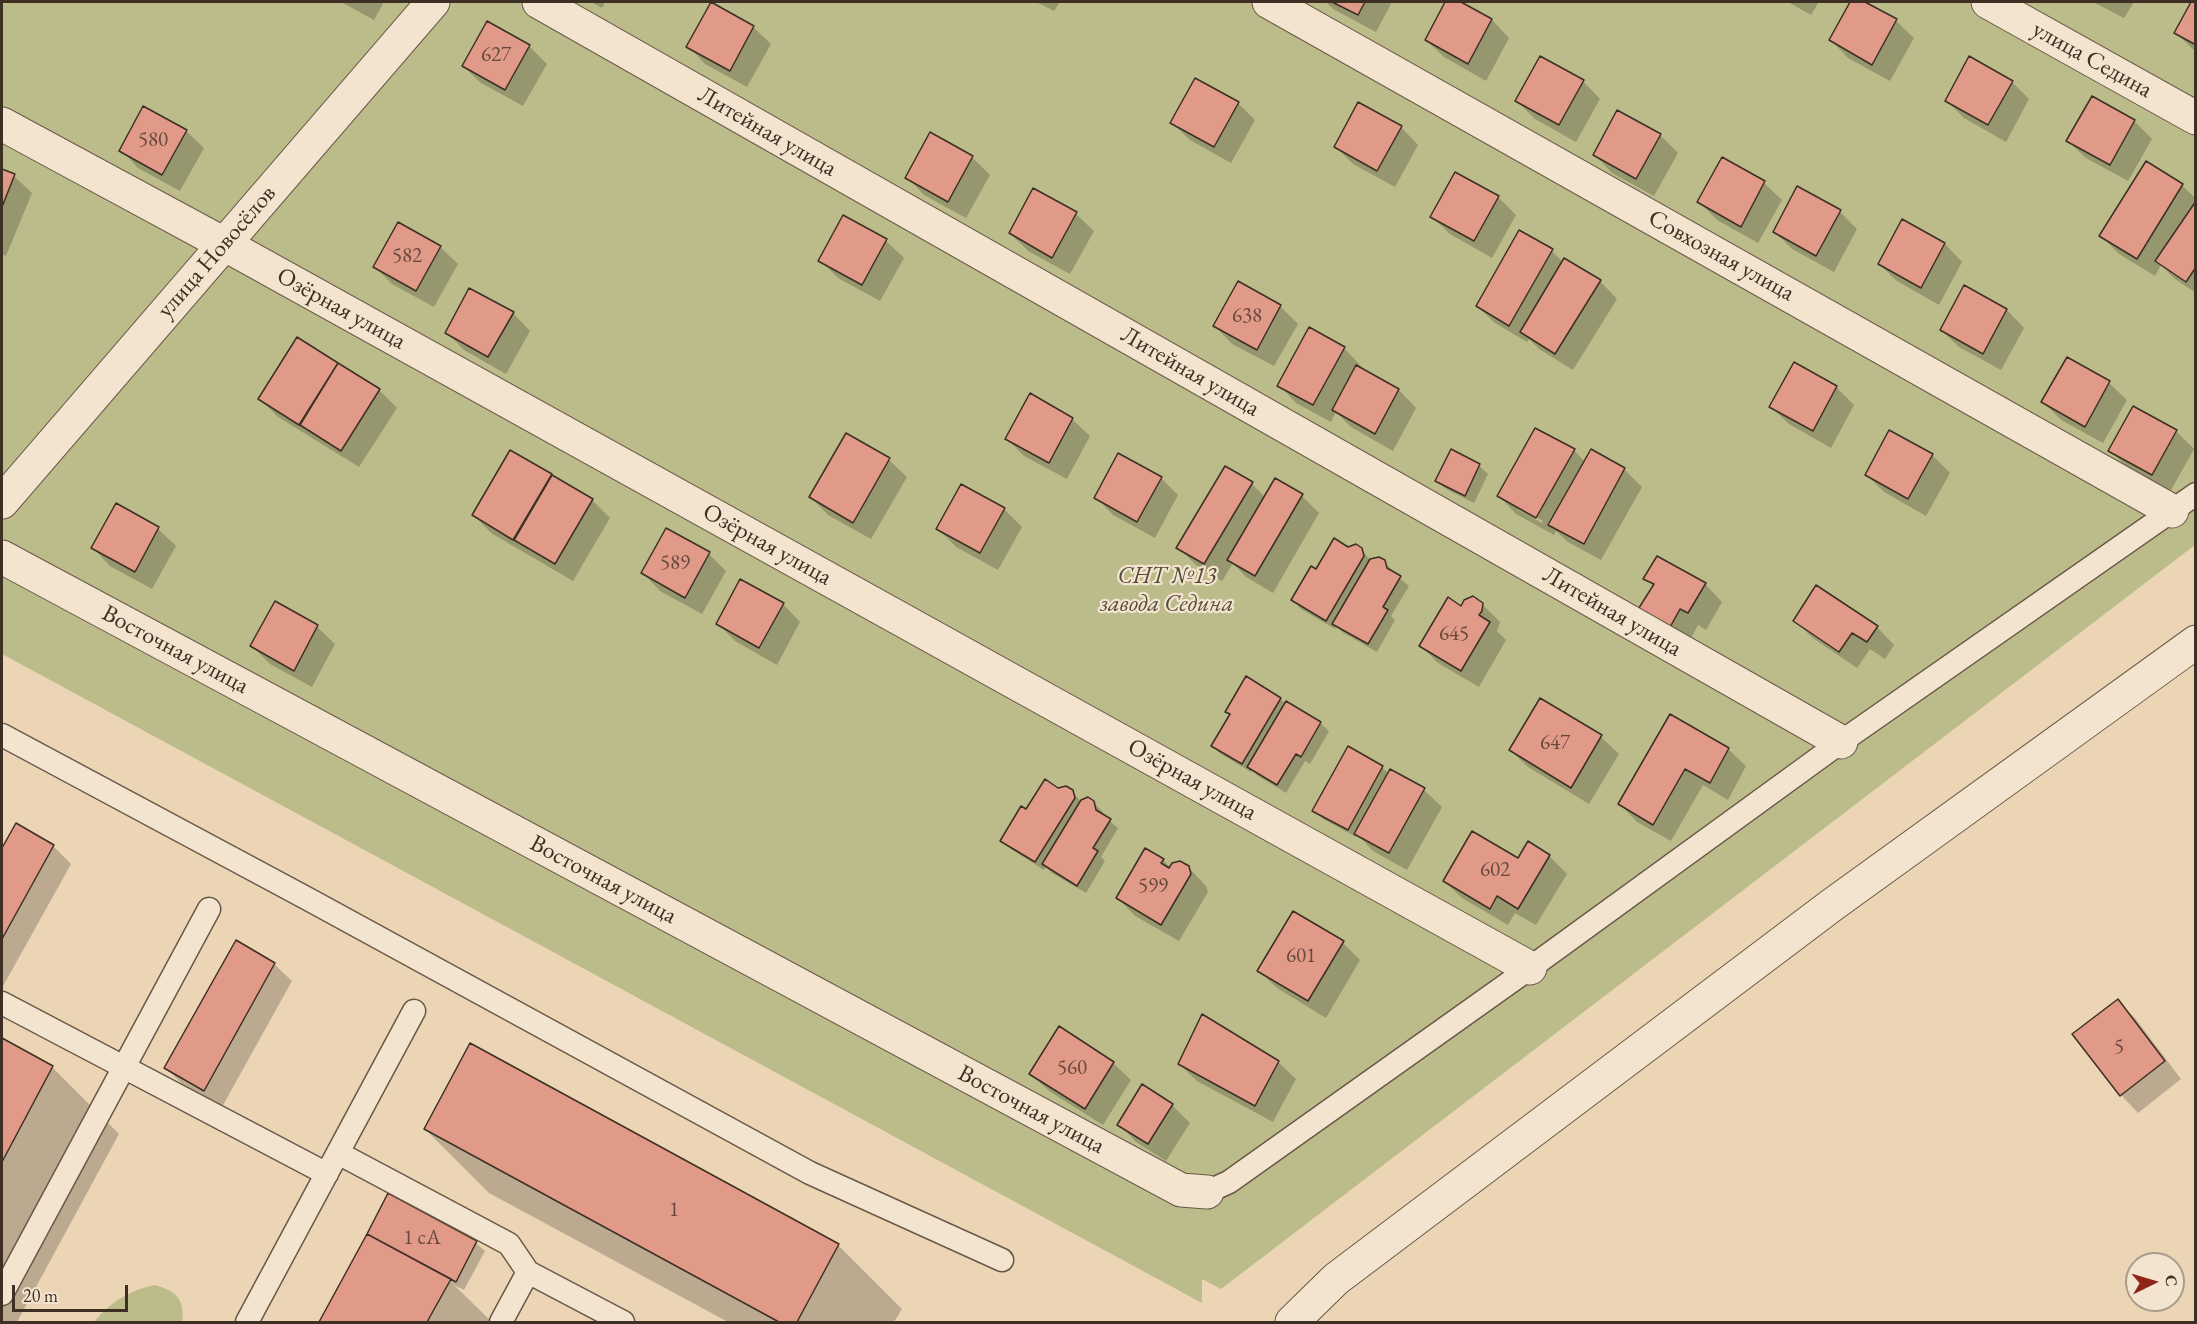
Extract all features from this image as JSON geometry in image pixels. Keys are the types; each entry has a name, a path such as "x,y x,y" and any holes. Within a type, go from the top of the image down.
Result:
{"street":[{"name":"улица Новосёлов","path":"2,502 433,2"},
{"name":"Литейная улица","path":"539,2 1841,742"},
{"name":"Совхозная улица","path":"1269,2 2184,502"},
{"name":"улица Седина","path":"1988,2 2196,118"},
{"name":"Озёрная улица","path":"2,124 224,244 1530,968"},
{"name":"Восточная улица","path":"2,557 1181,1190 1207,1192"},
{"path":"1292,1323 1336,1279 1756,962 2196,642"}],"lane":[{"path":"1207,1192 1228,1182 1530,968 1841,742 2184,502"},
{"path":"2,735 810,1173 1002,1260"},
{"path":"2,1294 209,909"},
{"path":"2,1002 327,1173"},
{"path":"247,1323 414,1011"},
{"path":"338,1153 508,1244 528,1272 623,1323"},
{"path":"501,1323 528,1272"}],"green space":[{"name":"СНТ №13 завода Седина","path":"2,2 2195,2 2195,545 1221,1289 1202,1279 1202,1303 2,654"},
{"path":"155,1285 178,1297 182,1307 182,1322 94,1322 107,1308 121,1298"}],"building":[{"path":"711,2 754,26 730,71 686,47"},
{"path":"1332,2 1365,2 1358,15"},
{"path":"1445,2 1461,2 1492,19 1468,64 1425,40"},
{"path":"1850,2 1865,2 1897,19 1872,65 1829,40"},
{"path":"2191,2 2196,2 2196,45 2174,33"},
{"path":"487,21 530,45 505,90 462,66"},
{"path":"1540,56 1584,80 1559,125 1515,101"},
{"path":"1969,56 2013,81 1988,125 1945,101"},
{"path":"1195,78 1239,102 1214,147 1170,123"},
{"path":"2092,96 2135,120 2110,165 2066,141"},
{"path":"1358,102 1402,126 1377,171 1334,147"},
{"path":"143,106 187,130 162,175 119,151"},
{"path":"1617,110 1661,134 1636,179 1593,155"},
{"path":"930,132 973,156 948,202 905,178"},
{"path":"1722,157 1765,181 1741,227 1697,202"},
{"path":"2146,161 2183,184 2137,259 2099,236"},
{"path":"2,169 15,174 2,207"},
{"path":"1455,172 1499,196 1474,241 1430,217"},
{"path":"1797,186 1841,210 1816,256 1773,232"},
{"path":"1033,188 1077,212 1052,258 1009,233"},
{"path":"2196,201 2196,267 2186,282 2155,261"},
{"path":"843,215 887,239 862,285 818,261"},
{"path":"1902,219 1945,243 1921,288 1878,264"},
{"path":"398,222 441,246 416,291 373,267"},
{"path":"1519,230 1553,249 1509,326 1476,306"},
{"path":"1564,258 1601,280 1555,354 1520,332"},
{"path":"1238,281 1281,305 1257,350 1213,326"},
{"path":"1964,285 2007,309 1983,354 1940,330"},
{"path":"469,288 514,312 488,357 445,333"},
{"path":"1309,327 1345,347 1313,405 1277,386"},
{"path":"297,337 338,363 299,425 258,399"},
{"path":"2067,357 2110,381 2085,427 2041,402"},
{"path":"1794,362 1837,386 1813,431 1769,407"},
{"path":"338,363 380,389 341,451 300,425"},
{"path":"1356,365 1399,389 1375,434 1332,410"},
{"path":"1030,393 1073,418 1049,463 1005,439"},
{"path":"2133,406 2177,430 2152,475 2108,451"},
{"path":"1535,428 1575,449 1536,518 1497,496"},
{"path":"1889,430 1933,454 1908,499 1865,475"},
{"path":"846,433 890,458 853,523 809,497"},
{"path":"1451,449 1480,464 1465,496 1435,481"},
{"path":"1591,449 1625,468 1584,544 1548,525"},
{"path":"510,450 552,474 513,540 472,515"},
{"path":"1118,453 1162,477 1137,522 1094,498"},
{"path":"1225,466 1253,482 1204,564 1176,548"},
{"path":"552,475 593,499 555,564 514,540"},
{"path":"1275,478 1303,494 1255,576 1227,560"},
{"path":"961,484 1005,508 980,553 936,529"},
{"path":"116,503 159,527 135,572 91,548"},
{"path":"666,528 710,552 685,598 641,573"},
{"path":"1334,538 1348,547 1356,544 1362,548 1364,556 1326,621 1291,600 1311,566 1316,569"},
{"path":"1657,556 1706,583 1688,613 1680,609 1669,629 1637,611 1654,584 1643,579"},
{"path":"1379,557 1385,560 1387,568 1401,576 1383,607 1388,610 1368,644 1332,624 1370,559"},
{"path":"740,579 784,603 759,648 716,624"},
{"path":"1816,585 1878,626 1867,642 1852,633 1839,652 1793,621"},
{"path":"1473,596 1483,603 1479,615 1490,622 1461,671 1419,646 1448,597 1461,606 1464,600"},
{"path":"275,601 318,625 294,671 250,646"},
{"path":"1246,676 1281,698 1242,764 1211,746 1230,714 1225,712"},
{"path":"1540,698 1602,735 1571,788 1509,750"},
{"path":"1286,701 1321,722 1301,757 1296,754 1277,785 1247,767"},
{"path":"1670,714 1729,748 1710,783 1685,769 1653,825 1618,804"},
{"path":"1348,746 1383,766 1348,830 1312,811"},
{"path":"1390,769 1425,788 1389,853 1354,834"},
{"path":"1045,779 1058,788 1066,786 1073,790 1075,798 1035,862 1000,841 1021,806 1026,809"},
{"path":"1088,797 1094,801 1096,810 1111,819 1093,848 1098,851 1077,886 1042,864 1081,800"},
{"path":"16,823 54,845 2,939 2,848"},
{"path":"1472,831 1518,858 1528,841 1550,855 1518,909 1497,896 1490,909 1443,881"},
{"path":"1145,848 1164,859 1161,863 1169,868 1172,863 1180,861 1189,866 1191,874 1161,925 1116,898"},
{"path":"1293,911 1344,941 1308,1001 1257,971"},
{"path":"236,940 275,963 204,1091 164,1068"},
{"path":"2118,999 2165,1061 2120,1096 2072,1034"},
{"path":"1202,1014 1279,1061 1255,1106 1178,1064"},
{"path":"1059,1026 1114,1062 1085,1109 1029,1074"},
{"path":"2,1038 53,1066 2,1162"},
{"path":"470,1043 839,1244 797,1322 779,1322 424,1129"},
{"path":"1142,1084 1173,1104 1148,1144 1117,1125"},
{"path":"388,1193 477,1241 456,1282 367,1234"},
{"path":"367,1234 451,1279 427,1322 319,1322"}]}
